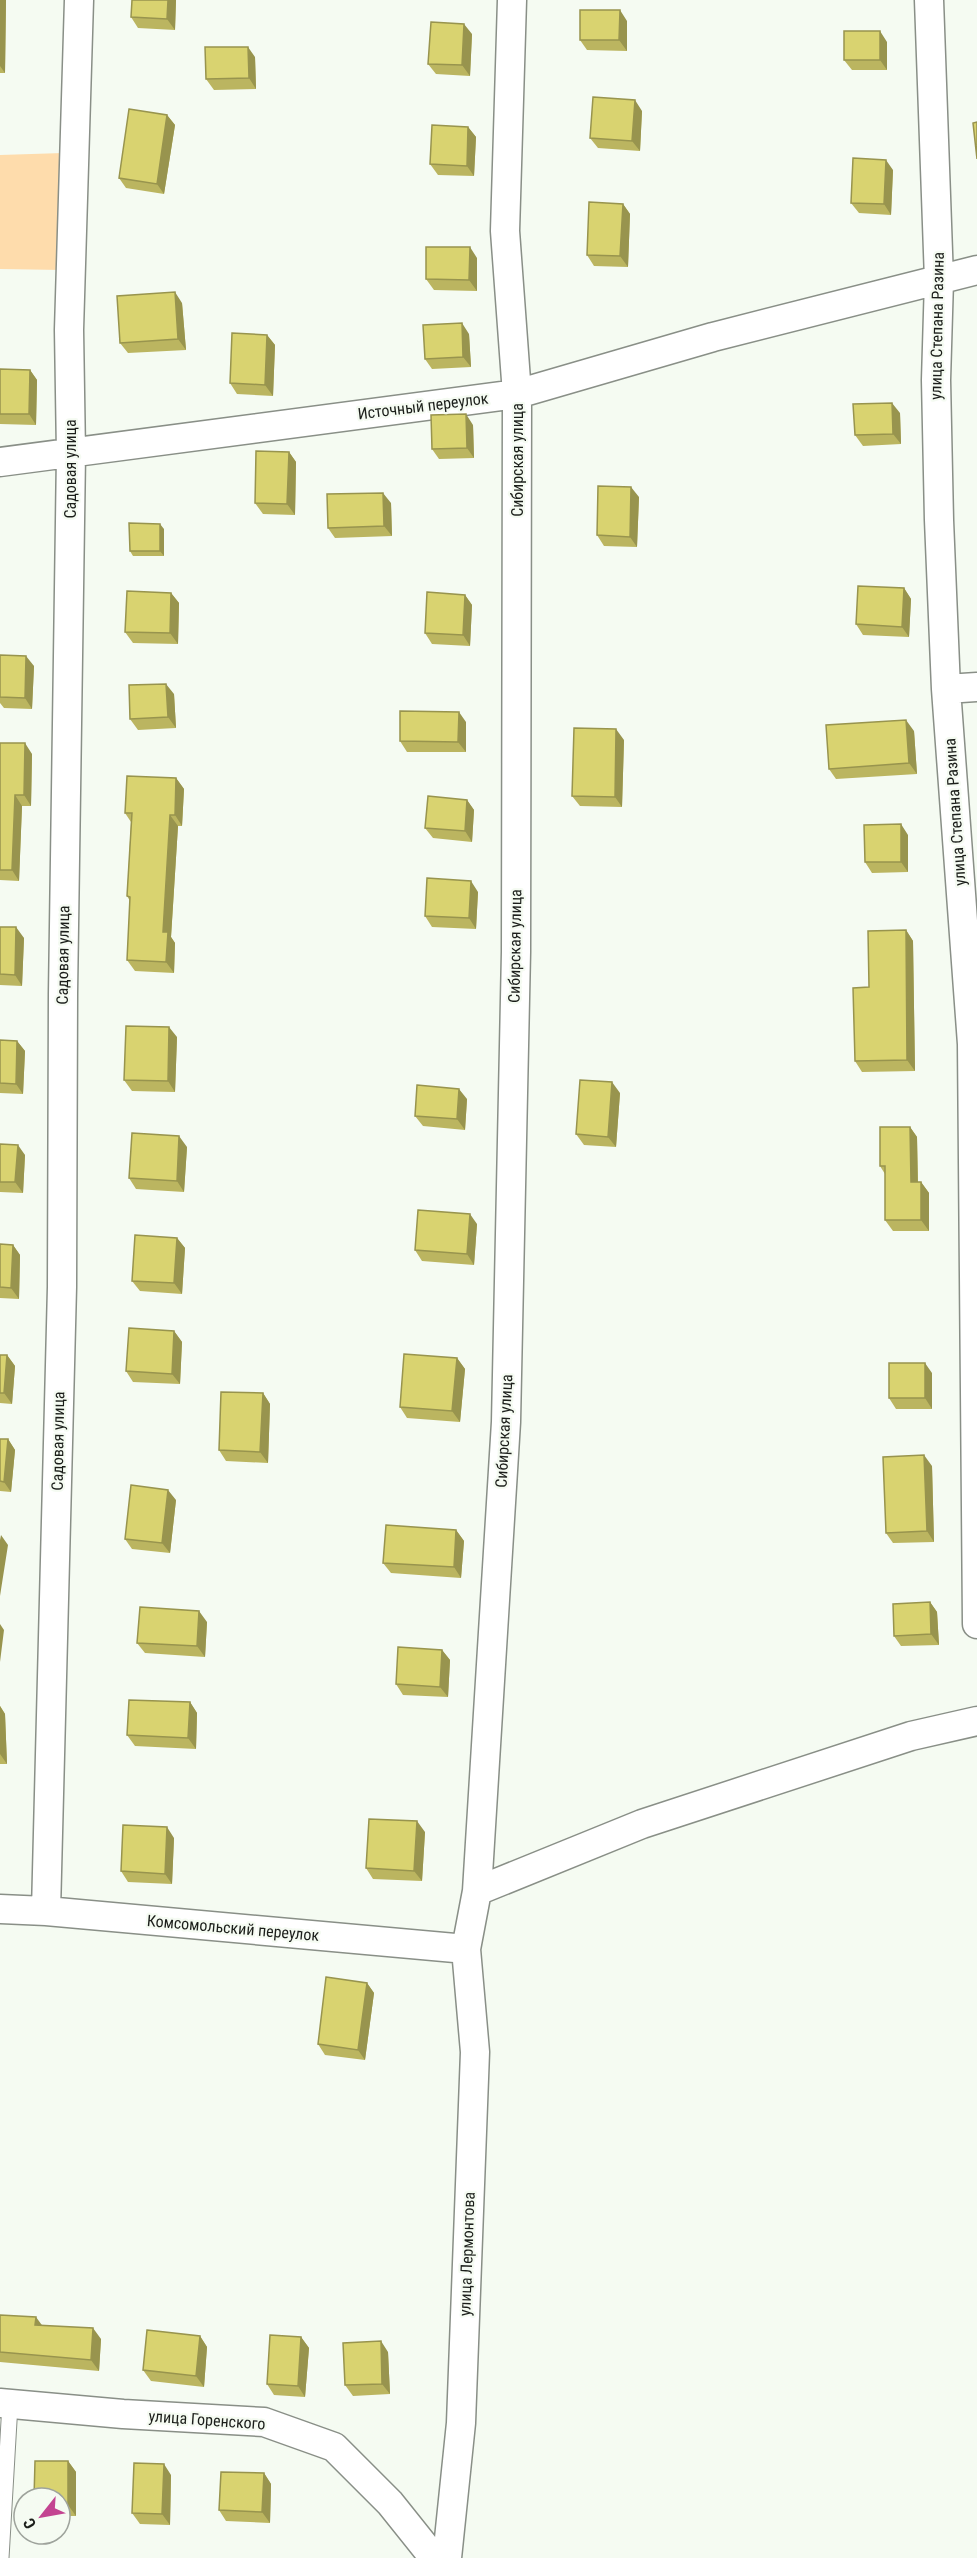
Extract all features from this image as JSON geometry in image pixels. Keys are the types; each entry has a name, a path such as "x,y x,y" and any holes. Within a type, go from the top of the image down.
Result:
{"street":[{"name":"Садовая улица","path":"46,1911 62,1287 63,959 71,454 69,330 80,0"},
{"name":"Сибирская улица","path":"466,1949 477,1891 506,1422 516,952 517,394 505,231 512,0"},
{"name":"улица Степана Разина","path":"928,0 939,280 936,380 946,689 975,1044 977,1624"},
{"name":"Источный переулок","path":"0,462 517,394 713,337 977,270"},
{"path":"946,689 977,687"},
{"path":"477,1891 642,1824 910,1736 977,1721"},
{"name":"Комсомольский переулок","path":"0,1909 46,1911 466,1949"},
{"name":"улица Лермонтова","path":"447,2558 461,2423 475,2052 466,1949"},
{"name":"улица Горенского","path":"5,2404 264,2422 334,2447 390,2503 434,2558"}],"lane":[{"path":"1,2558 5,2404"}],"shaded area":[{"path":"63,153 62,270 0,269 0,155"}],"building":[{"path":"132,0 168,0 167,19 131,17"},
{"path":"580,10 620,10 619,40 580,40"},
{"path":"431,22 464,24 462,65 428,64"},
{"path":"844,31 880,31 880,60 844,60"},
{"path":"205,47 248,47 249,78 206,79"},
{"path":"593,97 635,100 632,141 590,138"},
{"path":"129,109 167,115 157,184 119,178"},
{"path":"977,122 977,159 973,123"},
{"path":"432,125 468,127 467,166 430,164"},
{"path":"853,158 886,160 884,204 851,203"},
{"path":"589,202 623,204 620,256 587,255"},
{"path":"426,247 470,247 469,280 426,279"},
{"path":"175,292 178,339 120,343 117,296"},
{"path":"462,323 463,357 425,359 423,325"},
{"path":"232,333 267,335 265,385 230,383"},
{"path":"0,369 30,370 29,414 0,414"},
{"path":"892,403 893,434 855,435 853,404"},
{"path":"466,414 467,448 432,449 431,415"},
{"path":"256,451 289,452 287,504 255,503"},
{"path":"598,486 631,487 630,537 597,535"},
{"path":"383,493 384,526 328,528 327,494"},
{"path":"129,523 160,524 160,551 130,551"},
{"path":"858,586 904,588 902,627 856,624"},
{"path":"127,591 171,593 170,633 125,632"},
{"path":"427,592 465,595 463,635 425,633"},
{"path":"0,655 26,656 25,698 0,697"},
{"path":"166,684 168,717 130,719 129,685"},
{"path":"400,711 459,712 458,742 400,741"},
{"path":"906,720 909,763 829,769 826,725"},
{"path":"574,728 616,729 615,797 572,796"},
{"path":"0,743 25,743 24,795 15,795 12,870 0,870"},
{"path":"127,776 176,778 175,815 170,815 163,932 168,932 166,962 127,960 130,897 127,896 132,813 125,813"},
{"path":"428,796 467,800 465,831 425,828"},
{"path":"901,824 901,862 865,862 864,825"},
{"path":"427,878 471,881 469,918 425,916"},
{"path":"0,927 16,927 15,975 0,974"},
{"path":"906,930 907,1060 855,1061 853,988 869,987 868,931"},
{"path":"126,1026 169,1027 168,1081 124,1080"},
{"path":"0,1040 17,1041 16,1084 0,1083"},
{"path":"580,1080 612,1082 608,1137 576,1134"},
{"path":"417,1085 459,1089 457,1119 415,1116"},
{"path":"880,1127 910,1127 911,1182 921,1182 921,1220 885,1220 885,1166 880,1166"},
{"path":"132,1133 179,1136 177,1181 129,1178"},
{"path":"0,1144 18,1145 15,1182 0,1182"},
{"path":"418,1210 470,1214 467,1254 415,1250"},
{"path":"135,1235 177,1238 174,1283 132,1281"},
{"path":"0,1244 13,1245 11,1288 0,1287"},
{"path":"129,1328 174,1331 172,1374 126,1371"},
{"path":"404,1354 457,1358 452,1411 400,1407"},
{"path":"0,1355 7,1355 4,1393 0,1393"},
{"path":"889,1363 925,1363 925,1398 889,1398"},
{"path":"221,1392 263,1393 260,1452 219,1450"},
{"path":"0,1439 8,1439 4,1482 0,1481"},
{"path":"924,1455 927,1531 886,1533 883,1457"},
{"path":"131,1485 168,1490 162,1543 125,1539"},
{"path":"386,1525 456,1530 454,1567 383,1563"},
{"path":"930,1602 931,1634 894,1636 893,1604"},
{"path":"140,1607 199,1611 197,1646 137,1643"},
{"path":"398,1647 442,1650 440,1687 396,1684"},
{"path":"129,1700 190,1702 188,1738 127,1735"},
{"path":"369,1819 417,1821 414,1871 366,1868"},
{"path":"123,1825 167,1827 165,1874 121,1871"},
{"path":"326,1977 367,1983 358,2050 318,2044"},
{"path":"0,2315 36,2317 35,2325 93,2328 91,2360 0,2352"},
{"path":"147,2330 200,2336 196,2376 143,2370"},
{"path":"270,2335 301,2337 298,2386 267,2384"},
{"path":"381,2341 382,2384 345,2385 343,2343"},
{"path":"35,2461 68,2461 68,2486 34,2486"},
{"path":"134,2463 164,2464 162,2514 132,2513"},
{"path":"221,2472 264,2473 262,2512 219,2510"}]}
